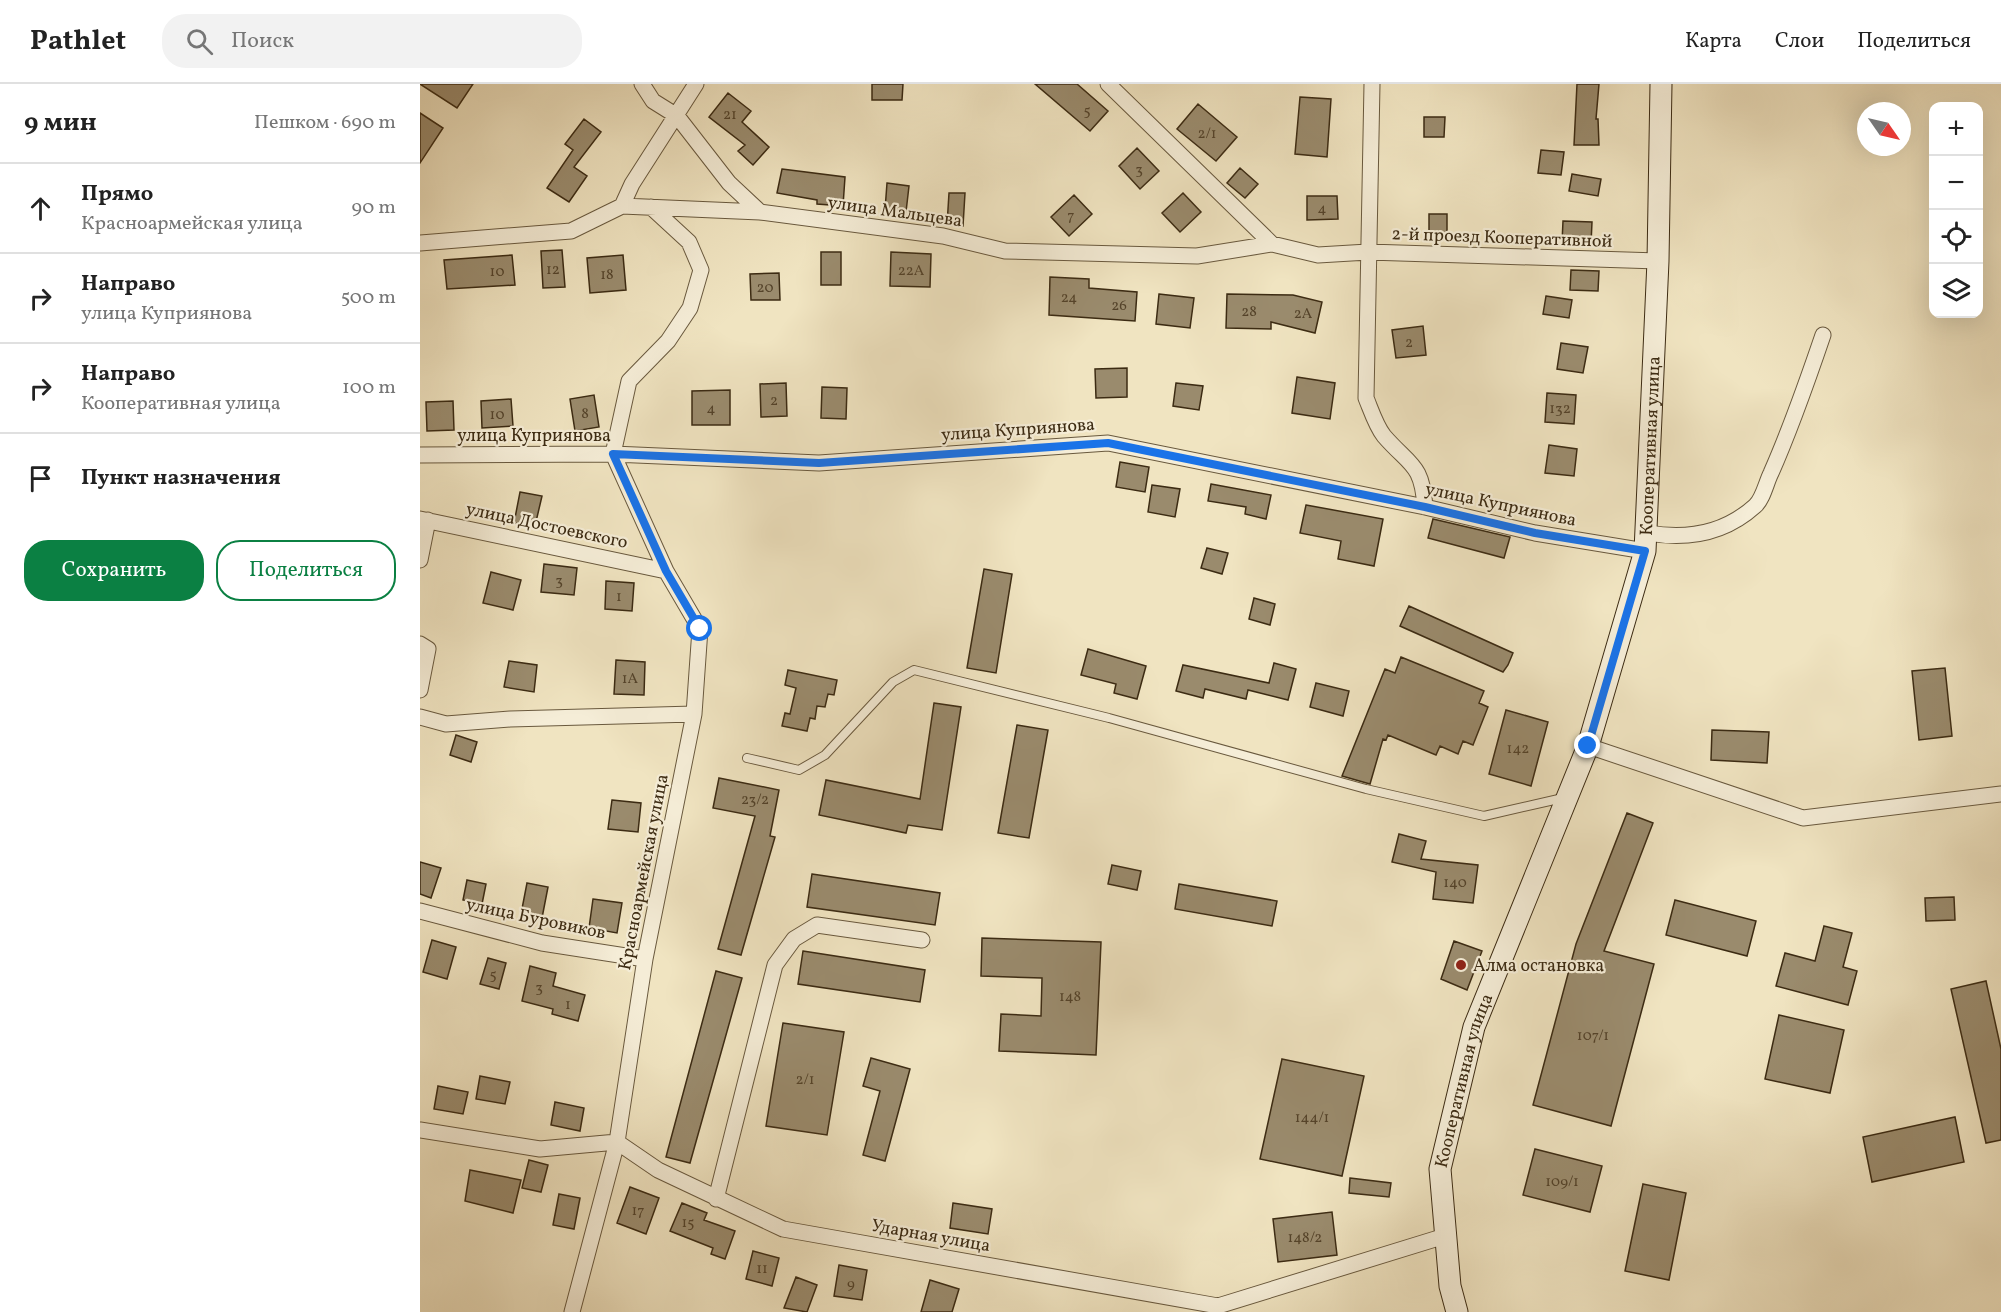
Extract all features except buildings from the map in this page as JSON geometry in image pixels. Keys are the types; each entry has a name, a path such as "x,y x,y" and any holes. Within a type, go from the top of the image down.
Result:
{"main road":[{"name":"Кооперативная улица","path":"1457,1312 1450,1286 1440,1169 1474,1028 1588,746 1646,542 1658,261 1661,84"}],"street":[{"path":"642,84 653,101 677,116 729,183 760,212"},
{"path":"622,206 632,184 696,84"},
{"path":"1108,84 1272,244"},
{"name":"2-й проезд Кооперативной","path":"1372,84 1368,252 1658,261"},
{"name":"улица Мальцева","path":"420,243 571,231 622,206 760,212 943,236 1005,251 1197,256 1272,244 1318,255 1368,252"},
{"path":"613,454 629,381 668,341 690,308 701,270 689,242 651,207"},
{"path":"1368,252 1366,398 1383,434 1409,459 1423,481 1425,507"},
{"name":"улица Куприянова","path":"420,455 613,454 819,463 1108,443 1425,507 1535,533 1646,542 1709,533 1731,524 1757,504 1796,417 1823,335"},
{"name":"Красноармейская улица","path":"572,1312 617,1142 645,959 694,714 700,629 666,571 613,454"},
{"path":"420,560 424,519"},
{"name":"улица Достоевского","path":"424,519 666,571"},
{"path":"420,644 428,650 420,690"},
{"path":"420,717 446,724 510,719 694,714"},
{"path":"1588,746 1803,818 2001,794"},
{"name":"улица Буровиков","path":"420,911 542,943 645,959"},
{"path":"716,1199 775,965 794,939 817,925 922,940"},
{"path":"420,1130 540,1149 617,1142"},
{"name":"Ударная улица","path":"617,1142 658,1170 783,1229 1218,1306 1445,1236"}],"lane":[{"path":"747,758 799,770 825,755 893,682 914,670 1109,718 1366,789 1484,816 1567,797"}],"place":[{"name":"Алма остановка","path":"1461,965"}],"route":[{"path":"700,629 666,571 613,454 819,463 1108,443 1425,507 1535,533 1645,551 1588,746"}]}
